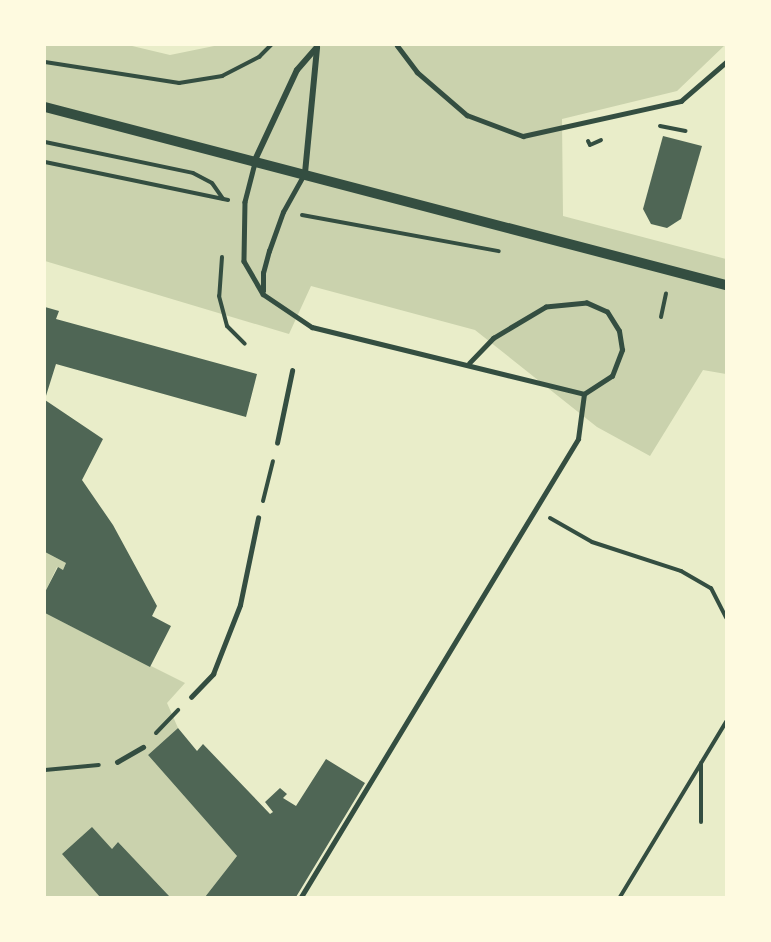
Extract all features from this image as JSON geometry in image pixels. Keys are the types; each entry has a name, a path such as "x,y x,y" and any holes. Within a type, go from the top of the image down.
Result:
{"street":[{"path":"255,160 297,70 317,46"},
{"path":"305,173 317,46"},
{"path":"45,107 305,173 726,285"}],"lane":[{"path":"398,45 417,72 467,115 523,136 681,101 726,62"},
{"path":"255,160 245,202 244,261 263,294 312,327 470,363 584,394 612,376 622,350 620,331 607,312 587,303 546,307 525,317 494,338 470,363"},
{"path":"263,294 263,273 283,212 305,173"},
{"path":"277,443 292,371"},
{"path":"301,897 578,439 584,394"},
{"path":"191,697 213,674 240,604 258,518"},
{"path":"117,762 143,747"}],"path":[{"path":"45,62 179,83 222,76 259,57 271,45"},
{"path":"45,142 193,173 212,183 223,199 223,210"},
{"path":"45,162 245,202"},
{"path":"283,212 508,253"},
{"path":"223,252 219,296 227,327 245,344"},
{"path":"655,291 676,296"},
{"path":"661,317 666,294"},
{"path":"258,518 277,443"},
{"path":"535,509 592,542 681,571 711,588 726,617"},
{"path":"143,747 191,697"},
{"path":"620,897 726,722"},
{"path":"45,771 117,762"},
{"path":"700,822 701,762"}],"green space":[{"path":"45,45 128,45 170,55 219,45 725,45 677,91 562,119 563,216 726,259 726,374 703,370 650,456 597,427 475,330 311,286 289,334 45,261"},
{"path":"45,552 66,563 63,570 57,567 45,592"},
{"path":"45,613 185,683 167,703 178,728 148,755 237,856 205,897 170,897 118,842 112,849 100,897 45,897"}],"building":[{"path":"663,136 702,146 681,219 667,228 651,224 643,209"},
{"path":"45,307 59,311 56,319 257,374 246,417 56,364 45,399"},
{"path":"45,400 103,439 82,480 113,525 157,606 152,616 171,626 150,667 45,613 45,592 58,567 63,570 66,563 45,552"},
{"path":"178,728 197,751 203,744 270,814 273,812 265,802 280,788 287,794 283,798 296,806 326,759 365,783 296,897 205,897 237,856 148,755"},
{"path":"92,827 112,849 118,842 170,897 100,897 62,854"}]}
